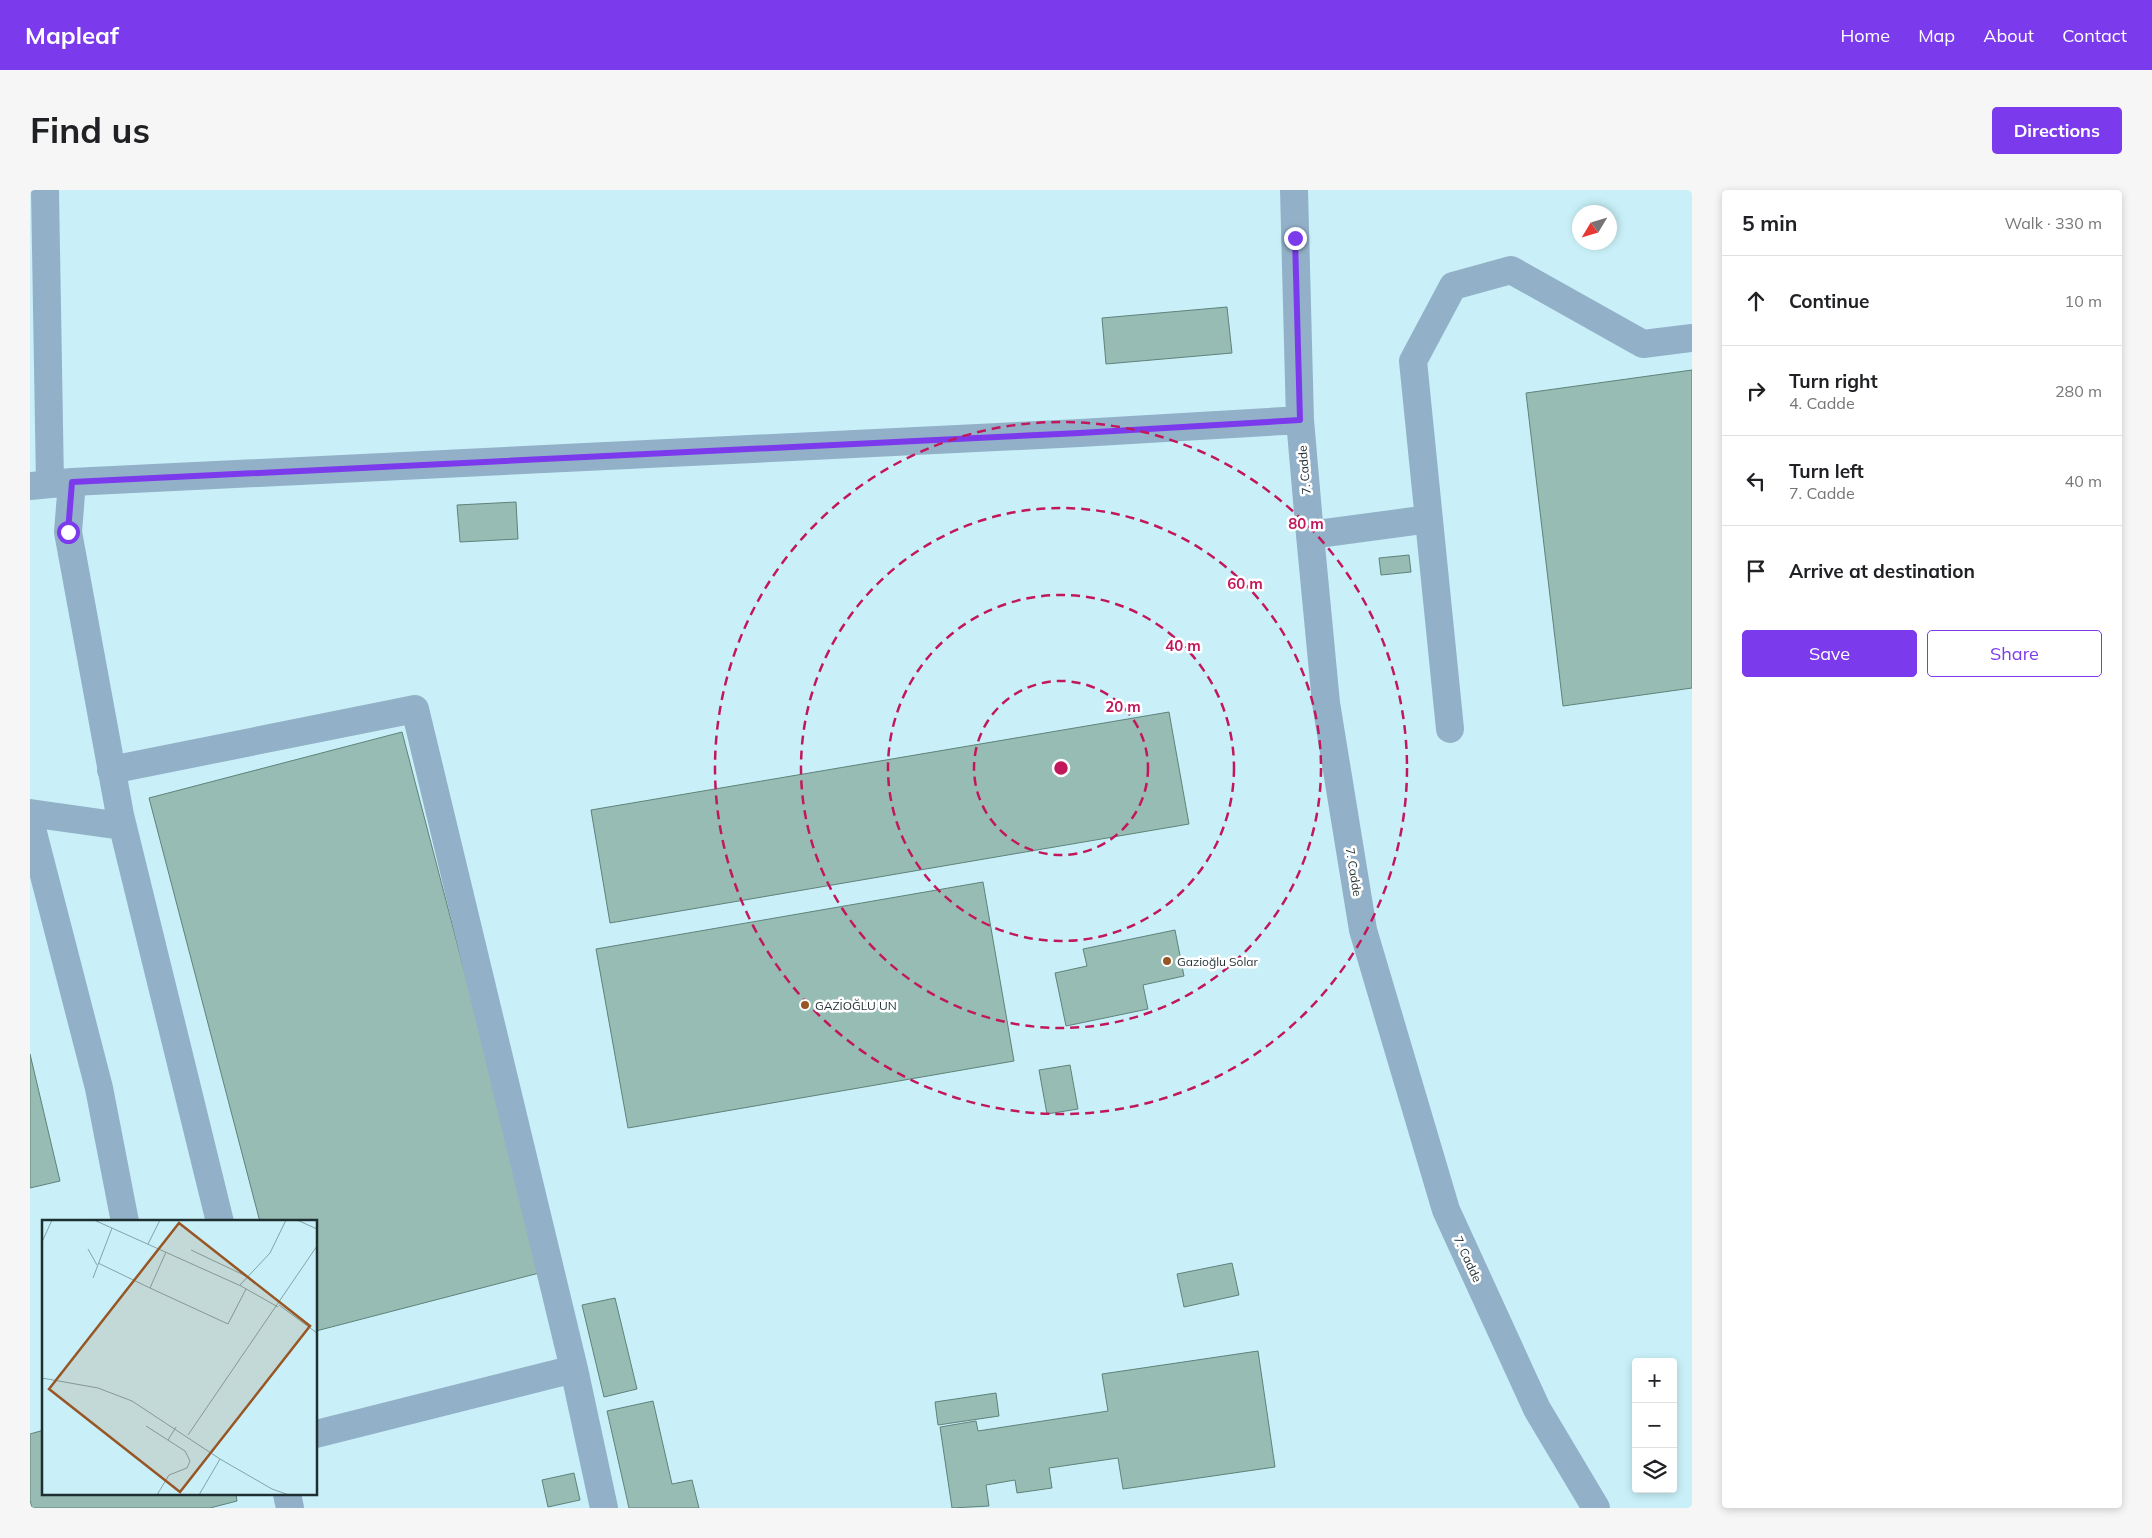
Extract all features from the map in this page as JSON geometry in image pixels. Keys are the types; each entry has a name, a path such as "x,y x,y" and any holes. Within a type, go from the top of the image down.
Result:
{"street":[{"path":"45,190 51,484 68,532 122,826 220,1220"},
{"name":"7. Cadde","path":"1294,190 1300,420 1310,535 1326,703 1363,930 1446,1210 1537,1409 1596,1508"},
{"path":"1450,728 1413,361 1453,286 1511,270 1643,344 1692,338"},
{"path":"51,484 1090,433 1300,420"},
{"path":"1310,535 1429,519"},
{"path":"111,770 415,709 574,1369 604,1508"},
{"path":"30,813 122,826"},
{"path":"30,821 99,1088 125,1220"},
{"path":"318,1433 574,1369"}],"building":[{"path":"1227,307 1232,353 1106,364 1102,318"},
{"path":"1692,370 1692,688 1563,706 1526,393"},
{"path":"516,502 518,539 460,542 457,505"},
{"path":"1409,555 1411,572 1381,575 1379,558"},
{"path":"1169,712 1189,824 610,923 591,810"},
{"path":"402,732 543,1272 318,1330 318,1220 259,1220 149,798"},
{"name":"GAZİOĞLU UN","path":"983,882 1014,1061 628,1128 596,949"},
{"path":"1175,930 1184,976 1143,985 1148,1009 1066,1026 1055,973 1087,966 1083,949"},
{"path":"30,1054 60,1181 30,1188"},
{"path":"1070,1065 1078,1109 1047,1114 1039,1070"},
{"path":"1232,1263 1239,1295 1184,1307 1177,1274"},
{"path":"615,1298 637,1389 604,1397 582,1305"},
{"path":"1258,1351 1275,1467 1123,1489 1118,1458 1049,1468 1052,1488 1017,1493 1015,1480 986,1485 989,1506 952,1508 940,1427 976,1421 978,1431 1108,1411 1102,1374"},
{"path":"996,1393 999,1416 938,1425 935,1402"},
{"path":"653,1401 672,1484 692,1480 699,1508 629,1508 607,1411"},
{"path":"42,1431 42,1496 236,1496 237,1501 210,1508 32,1508 30,1500 30,1434"},
{"path":"574,1473 580,1500 548,1507 542,1480"}],"place":[{"name":"Gazioğlu Solar","path":"1167,961"},
{"name":"GAZİOĞLU UN","path":"805,1005"}],"route":[{"path":"68,532 72,482 1080,433 1300,420 1295,238"}]}
